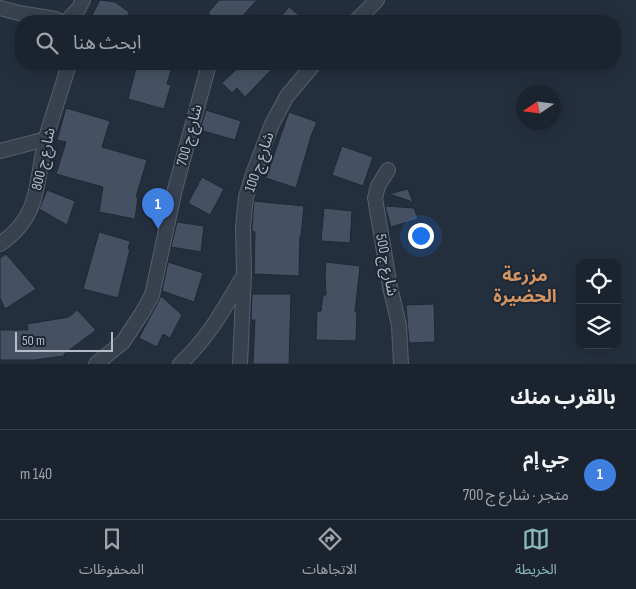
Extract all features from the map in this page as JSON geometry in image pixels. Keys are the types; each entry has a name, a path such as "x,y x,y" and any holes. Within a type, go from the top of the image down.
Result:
{"street":[{"path":"73,15 83,0"},
{"path":"362,15 377,0"},
{"path":"0,8 31,15"},
{"name":"شارع ج 800","path":"0,244 21,227 31,208 37,190 46,139 67,70"},
{"name":"شارع ج 700","path":"96,364 123,342 152,295 175,189 207,70"},
{"name":"شارع ج 100","path":"240,364 244,274 243,227 246,197 272,124 287,96 309,70"},
{"path":"0,151 46,139"},
{"name":"شارع ج 500","path":"388,170 378,186 375,198 390,288 399,325 401,364"},
{"path":"180,364 203,341 218,321 244,274"}],"building":[{"path":"100,0 115,2 129,12 128,15 92,15"},
{"path":"219,0 257,0 243,15 210,15 208,13"},
{"path":"289,7 299,15 282,15"},
{"path":"135,70 171,70 167,84 171,85 164,109 128,99"},
{"path":"236,70 271,70 245,97 237,88 232,93 222,83"},
{"path":"66,108 110,121 102,147 147,160 136,197 138,197 135,219 99,212 103,187 56,174 66,142 57,140"},
{"path":"206,110 241,121 235,140 200,130"},
{"path":"289,112 317,122 296,188 266,178"},
{"path":"342,146 373,157 363,186 332,175"},
{"path":"202,177 224,189 210,215 188,203"},
{"path":"408,189 413,202 389,194"},
{"path":"47,190 75,201 67,225 39,209"},
{"path":"254,201 304,206 300,236 299,276 254,274 255,232 252,231 252,227"},
{"path":"385,206 414,208 418,219 391,227"},
{"path":"324,208 352,211 350,243 321,241"},
{"path":"177,222 204,226 201,252 171,247"},
{"path":"99,232 130,241 128,249 130,249 118,298 83,289"},
{"path":"6,254 36,289 5,309 0,298 0,258"},
{"path":"168,262 203,273 194,302 162,291"},
{"path":"326,262 360,266 355,312 357,312 356,341 316,340 317,311 321,311 323,295 326,295"},
{"path":"252,294 291,294 289,364 253,364 255,320 251,320"},
{"path":"161,296 182,315 170,338 163,334 157,347 139,338"},
{"path":"434,304 435,342 409,343 406,305"},
{"path":"77,310 96,330 64,354 64,356 34,360 0,360 0,330 28,330 27,324 69,317"}],"place":[{"name":"جي إم","path":"158,229"}],"district":[{"name":"مزرعة الحضيرة","path":"525,285"}]}
